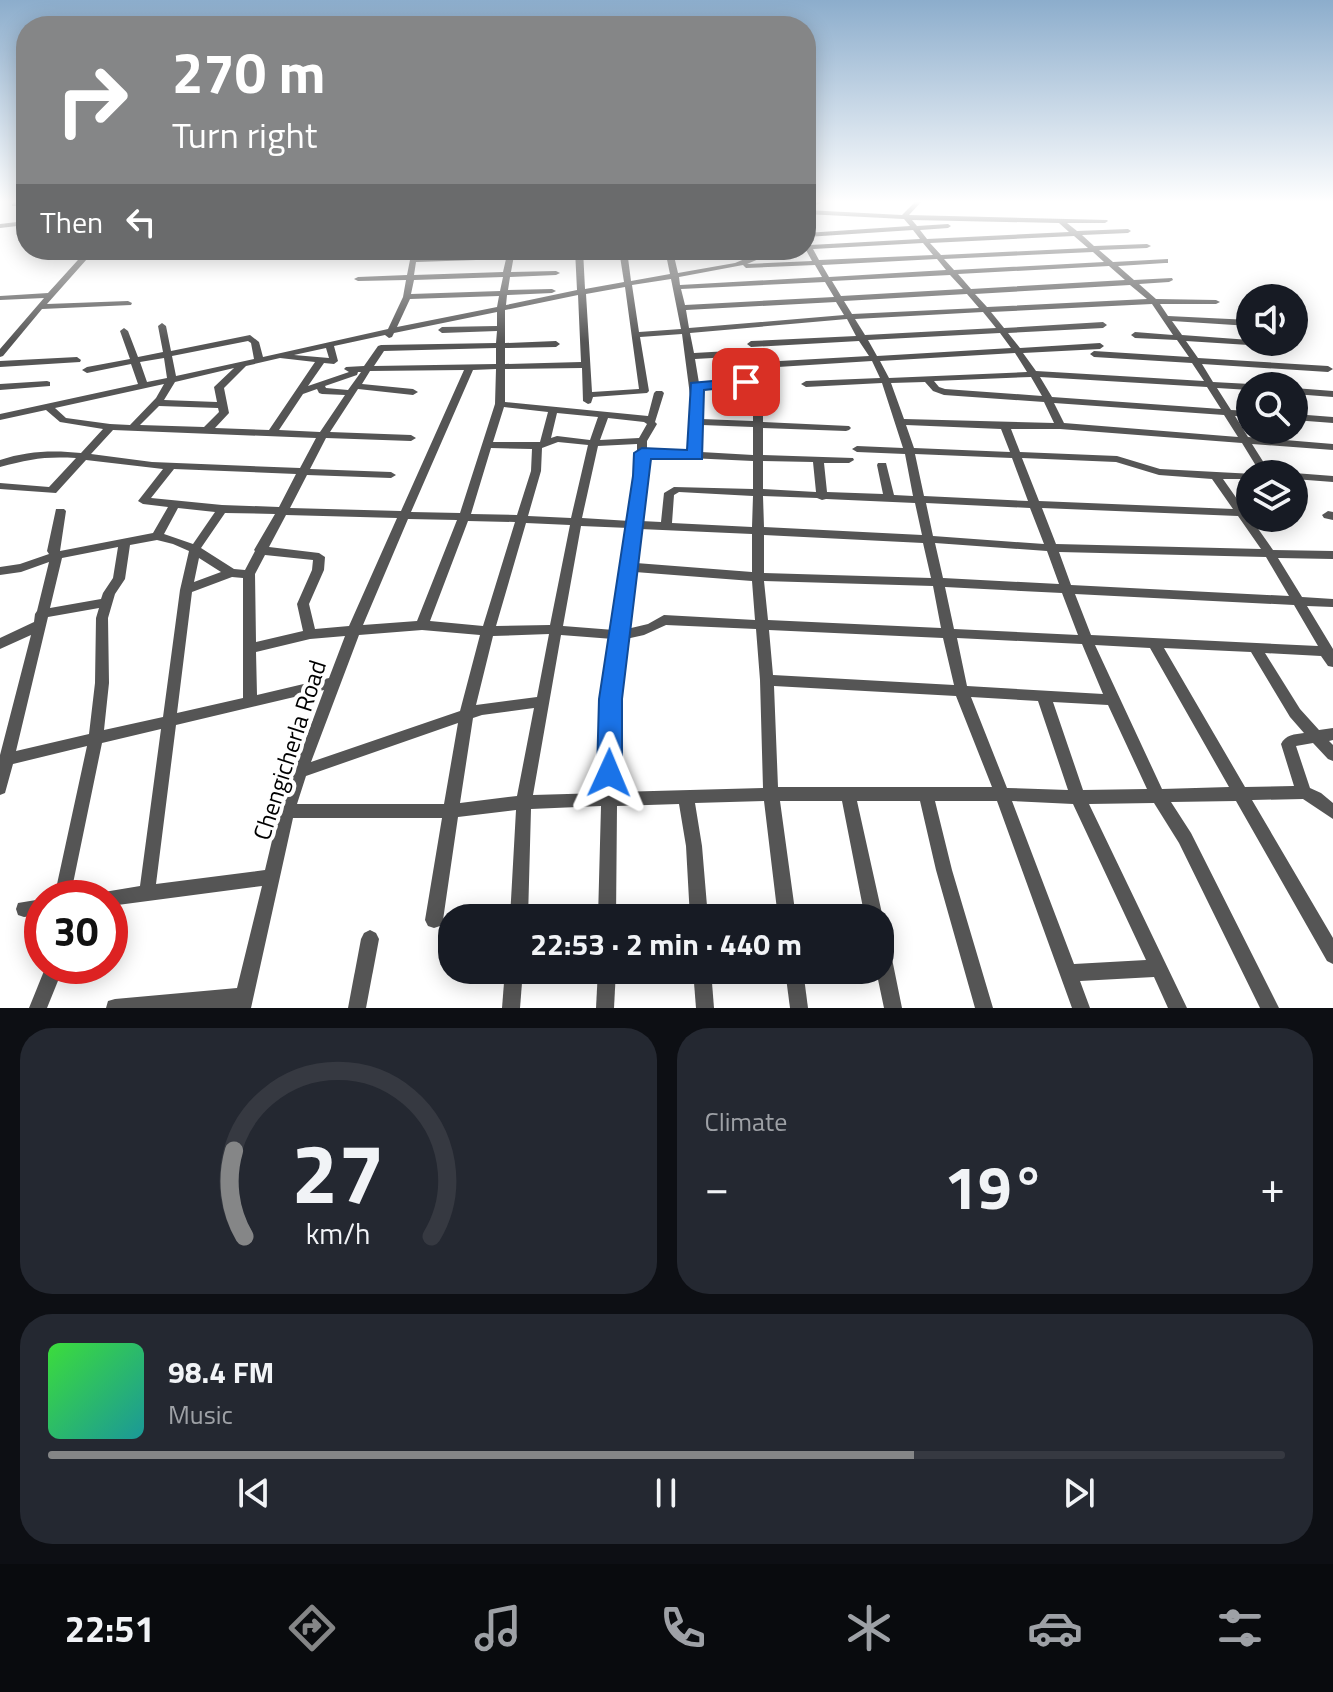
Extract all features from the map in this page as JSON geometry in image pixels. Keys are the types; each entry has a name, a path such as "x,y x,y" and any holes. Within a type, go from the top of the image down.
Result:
{"street":[{"path":"929,248 1017,349 1048,398 1060,426"},
{"path":"737,265 819,264 1110,248"},
{"path":"1092,249 1154,301 1195,360 1236,430"},
{"path":"0,354 82,260"},
{"path":"250,700 249,574 322,436 356,378 381,348 391,330 407,297 413,260"},
{"path":"422,625 464,517 500,404 501,309 509,260"},
{"path":"579,260 583,365 588,395 586,413"},
{"path":"588,395 644,391 625,260"},
{"path":"671,260 697,386 696,455"},
{"path":"676,281 750,260"},
{"path":"816,260 885,380 909,450 962,693 1081,1008"},
{"path":"0,417 391,330 629,285 676,281 827,279 1165,261"},
{"path":"358,279 556,273"},
{"path":"682,308 1169,280"},
{"path":"407,297 552,291"},
{"path":"0,298 51,295"},
{"path":"635,335 847,317 1154,301 1216,302"},
{"path":"40,307 128,303"},
{"path":"1166,318 1236,322"},
{"path":"693,356 860,336 1103,325"},
{"path":"132,428 156,403 172,378 162,326"},
{"path":"442,330 502,328"},
{"path":"124,331 143,384"},
{"path":"1135,335 1236,341"},
{"path":"87,370 250,338 255,342 259,360"},
{"path":"329,344 334,361"},
{"path":"381,348 556,344"},
{"path":"760,365 1017,349 1097,350 1328,369"},
{"path":"279,356 334,361 356,378 413,392"},
{"path":"0,364 77,360"},
{"path":"271,434 321,360"},
{"path":"206,431 221,418 223,405 219,387 245,363"},
{"path":"300,392 356,378 469,368 583,365"},
{"name":"Chengicherla Road","path":"243,1002 287,811 300,772 354,630 469,368"},
{"path":"806,384 1034,374 1236,386"},
{"path":"320,386 322,391 328,393 356,378"},
{"path":"927,378 939,391 1236,413"},
{"path":"697,386 754,381"},
{"path":"0,387 47,384"},
{"path":"1308,392 1333,394"},
{"path":"607,904 611,699 635,525 642,441 659,393"},
{"path":"156,403 223,405"},
{"path":"758,403 758,577 767,680 771,794 785,904"},
{"path":"500,404 651,421"},
{"path":"48,407 63,420 110,427 411,438"},
{"path":"434,920 466,716 553,410"},
{"path":"520,904 524,802 576,522 594,443 604,415"},
{"path":"1308,418 1333,420"},
{"path":"698,422 846,428"},
{"path":"899,422 1060,426 1236,440"},
{"path":"1005,426 1087,642 1113,700 1158,796 1185,838 1270,1008"},
{"path":"0,486 52,491 110,427"},
{"path":"489,445 541,444 564,439 594,443 642,441"},
{"path":"1294,444 1333,447"},
{"path":"857,449 1117,459 1159,472 1236,476"},
{"path":"642,453 849,460"},
{"path":"0,464 27,455 171,466 391,475"},
{"path":"818,459 822,497"},
{"path":"882,465 889,499"},
{"path":"171,466 143,501 222,509 521,519 1052,548 1333,555"},
{"path":"1217,476 1236,508"},
{"path":"1308,477 1333,479"},
{"path":"666,526 669,493 674,490 1236,513"},
{"path":"157,536 174,506"},
{"path":"147,893 186,590 195,549 222,509"},
{"path":"57,555 53,551 60,511"},
{"path":"1253,532 1270,554 1330,655"},
{"path":"0,571 21,568 57,555 157,536 195,549 231,573"},
{"path":"66,880 96,738 102,683 102,618 119,579 125,542"},
{"path":"260,550 319,557 318,570 303,604 310,634"},
{"path":"0,788 4,760 57,555"},
{"path":"629,567 758,577 938,582 1333,603"},
{"path":"186,590 231,573 249,574"},
{"path":"0,644 40,620 107,602"},
{"path":"251,648 310,634 422,625 488,631 555,630 619,635 654,628 664,620 1330,655"},
{"path":"1156,646 1333,955"},
{"path":"1256,649 1284,697 1333,755"},
{"path":"767,680 1113,700"},
{"path":"4,760 334,682"},
{"path":"1044,697 1078,797 1178,1008"},
{"path":"300,772 482,709 542,702"},
{"path":"1304,792 1288,744 1294,740 1333,734"},
{"path":"287,811 450,811 524,802 771,794 1078,797 1304,792 1333,812"},
{"path":"848,794 871,904"},
{"path":"926,794 944,870 984,1008"},
{"path":"686,798 694,846 698,904"},
{"path":"128,896 273,877"},
{"path":"357,1008 370,939"},
{"path":"1068,973 1159,968"},
{"path":"38,1008 48,984"},
{"path":"511,1008 513,984"},
{"path":"605,1008 606,984"},
{"path":"703,984 705,1008"},
{"path":"796,984 799,1008"},
{"path":"888,984 893,1008"},
{"path":"115,1008 243,1002"}],"route":[{"path":"609,773 611,699 642,476 642,453 696,455 697,386 746,382"}]}
